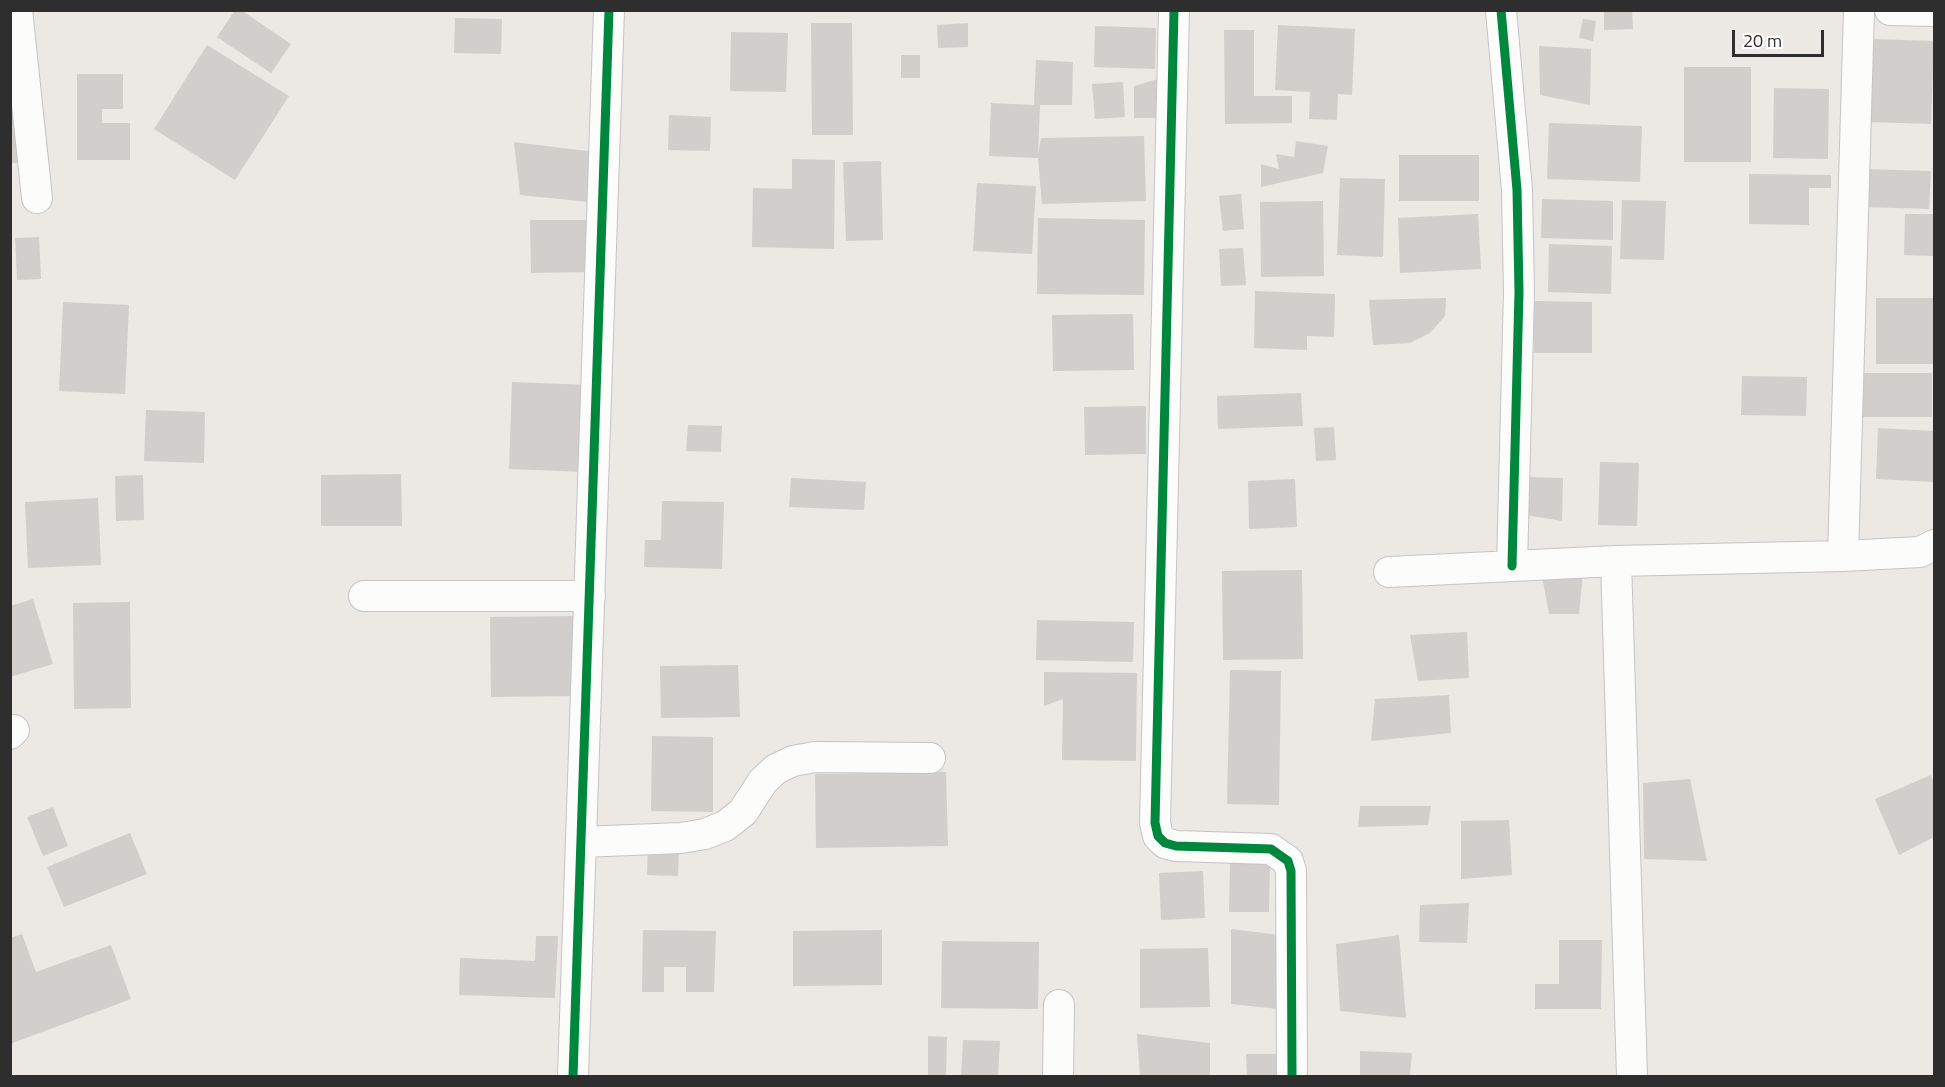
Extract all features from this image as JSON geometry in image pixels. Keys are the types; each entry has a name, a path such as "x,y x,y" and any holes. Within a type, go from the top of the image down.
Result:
{"street":[{"path":"17,10 37,198"},
{"path":"573,1077 609,10"},
{"path":"1174,10 1155,823 1158,836 1165,843 1176,846 1271,849 1288,861 1291,871 1292,1077"},
{"path":"1501,10 1517,190 1518,304 1512,566"},
{"path":"1843,556 1859,10"},
{"path":"1890,10 1935,11"},
{"path":"1389,572 1616,561 1843,556 1920,552 1935,545"},
{"path":"1616,561 1632,1077"},
{"path":"364,596 590,596"},
{"path":"581,842 681,838 705,834 725,826 743,812 763,781 776,769 793,761 815,757 930,758"},
{"path":"1058,1077 1059,1005"}],"building":[{"path":"235,10 241,10 291,44 271,73 217,37"},
{"path":"1604,10 1632,10 1633,29 1604,30"},
{"path":"455,18 502,19 501,54 454,53"},
{"path":"1583,19 1596,21 1593,41 1579,38"},
{"path":"811,23 852,23 853,135 812,135"},
{"path":"968,23 968,47 938,48 937,25"},
{"path":"1278,25 1355,29 1352,95 1338,94 1337,120 1309,119 1310,92 1275,90"},
{"path":"1095,26 1156,28 1155,69 1094,67"},
{"path":"1224,30 1254,30 1254,96 1292,96 1292,123 1225,124"},
{"path":"731,32 788,33 786,92 730,91"},
{"path":"1872,39 1934,41 1931,124 1868,122"},
{"path":"207,45 289,96 235,180 154,129"},
{"path":"1539,46 1591,49 1590,105 1540,95"},
{"path":"901,55 920,55 920,78 901,78"},
{"path":"1036,60 1073,62 1072,105 1040,105 1038,154 1041,138 1144,136 1146,201 1042,204 1038,158 989,156 991,103 1034,105"},
{"path":"1684,67 1751,67 1751,162 1684,162"},
{"path":"77,74 123,74 123,109 102,109 102,123 130,123 130,160 77,160"},
{"path":"1158,79 1158,118 1134,118 1134,86"},
{"path":"1123,82 1125,117 1095,119 1092,84"},
{"path":"1774,88 1829,89 1828,159 1773,158"},
{"path":"10,103 23,103 22,163 10,163"},
{"path":"669,115 711,117 710,151 668,150"},
{"path":"1549,123 1642,126 1640,182 1547,179"},
{"path":"1296,141 1328,146 1323,173 1261,187 1261,164 1279,169 1276,154 1294,157"},
{"path":"514,142 595,152 589,202 520,195"},
{"path":"1399,155 1479,155 1479,201 1399,201"},
{"path":"792,159 835,160 834,249 752,247 753,188 792,189"},
{"path":"881,161 883,240 846,241 843,162"},
{"path":"1864,169 1931,171 1929,209 1863,207"},
{"path":"1749,174 1831,175 1831,188 1809,188 1809,225 1749,224"},
{"path":"1340,178 1385,179 1383,257 1337,255"},
{"path":"977,183 1036,186 1032,254 973,251"},
{"path":"1241,194 1244,229 1223,231 1219,196"},
{"path":"1542,199 1613,201 1613,240 1541,238"},
{"path":"1622,200 1666,201 1664,260 1620,259"},
{"path":"1323,201 1324,276 1261,277 1260,202"},
{"path":"1478,214 1481,269 1400,273 1398,218"},
{"path":"1905,214 1934,214 1934,256 1904,255"},
{"path":"1038,218 1145,220 1144,295 1037,294"},
{"path":"530,220 588,220 589,272 531,273"},
{"path":"39,237 41,279 17,280 15,238"},
{"path":"1549,244 1612,246 1611,294 1548,292"},
{"path":"1243,248 1246,285 1221,286 1219,249"},
{"path":"1255,291 1335,294 1334,337 1307,336 1307,350 1254,348"},
{"path":"1446,298 1445,316 1430,333 1410,343 1373,345 1369,300"},
{"path":"1876,298 1934,298 1934,364 1876,364"},
{"path":"1534,301 1592,302 1592,353 1534,353"},
{"path":"63,302 129,305 125,394 59,391"},
{"path":"1133,314 1134,370 1053,371 1052,315"},
{"path":"1858,373 1932,373 1932,417 1857,417"},
{"path":"1742,376 1807,377 1806,416 1741,415"},
{"path":"512,382 589,385 585,472 509,469"},
{"path":"1301,393 1303,426 1218,429 1217,396"},
{"path":"1146,406 1146,454 1085,455 1084,407"},
{"path":"146,410 205,412 204,463 144,461"},
{"path":"688,425 722,426 721,452 686,451"},
{"path":"1334,427 1336,460 1316,461 1314,428"},
{"path":"1878,428 1934,431 1934,482 1876,479"},
{"path":"1600,462 1639,463 1637,526 1598,525"},
{"path":"401,474 402,526 321,526 321,475"},
{"path":"143,475 144,520 116,521 115,476"},
{"path":"1526,477 1563,478 1562,521 1526,515"},
{"path":"791,478 866,482 864,510 789,507"},
{"path":"1295,479 1297,527 1249,529 1248,481"},
{"path":"98,498 101,565 28,568 25,502"},
{"path":"662,501 724,502 722,569 644,567 645,540 661,540"},
{"path":"1302,570 1303,659 1223,660 1222,571"},
{"path":"1583,573 1579,614 1549,614 1542,576"},
{"path":"33,599 53,664 10,677 10,606"},
{"path":"130,602 131,708 74,709 73,603"},
{"path":"576,616 577,696 491,697 490,617"},
{"path":"1037,620 1134,622 1133,662 1036,660"},
{"path":"1467,632 1469,678 1418,681 1410,635"},
{"path":"738,665 740,717 661,718 660,666"},
{"path":"1230,670 1281,671 1279,805 1227,804"},
{"path":"1044,672 1137,673 1136,761 1062,760 1063,699 1044,706"},
{"path":"1449,695 1451,733 1371,741 1375,699"},
{"path":"652,736 713,737 713,812 651,811"},
{"path":"946,772 948,846 816,848 815,774"},
{"path":"1931,775 1934,784 1934,837 1899,855 1875,799"},
{"path":"1690,779 1707,861 1644,859 1643,783"},
{"path":"1360,806 1431,806 1428,825 1358,827"},
{"path":"53,807 68,846 43,856 27,817"},
{"path":"1509,820 1512,875 1461,879 1461,821"},
{"path":"130,833 147,874 64,907 47,867"},
{"path":"648,846 679,846 678,876 647,875"},
{"path":"1230,862 1270,862 1269,912 1229,912"},
{"path":"1203,871 1205,918 1161,920 1159,873"},
{"path":"1469,903 1467,943 1419,942 1420,905"},
{"path":"1231,929 1288,936 1288,1010 1231,1004"},
{"path":"643,930 716,931 714,992 686,992 686,967 664,967 664,992 642,992"},
{"path":"882,930 882,985 793,986 793,931"},
{"path":"22,934 36,972 111,945 131,999 10,1044 10,938"},
{"path":"1399,935 1406,1018 1340,1011 1336,944"},
{"path":"536,936 558,936 555,998 459,995 460,958 535,961"},
{"path":"1559,940 1602,940 1601,1009 1535,1009 1535,984 1559,984"},
{"path":"942,941 1039,942 1038,1009 941,1008"},
{"path":"1208,948 1210,1007 1140,1008 1140,949"},
{"path":"1137,1034 1210,1043 1210,1076 1140,1076"},
{"path":"928,1036 947,1037 946,1076 928,1076"},
{"path":"963,1040 1000,1041 998,1076 961,1076"},
{"path":"1360,1051 1412,1053 1410,1076 1360,1076"},
{"path":"1246,1054 1288,1054 1288,1076 1247,1076"}],"cycle path":[{"path":"573,1076 609,10"},
{"path":"1174,10 1155,823 1158,836 1165,843 1176,846 1271,849 1288,861 1291,871 1292,1076"},
{"path":"1501,10 1517,190 1519,292 1512,566"}]}
